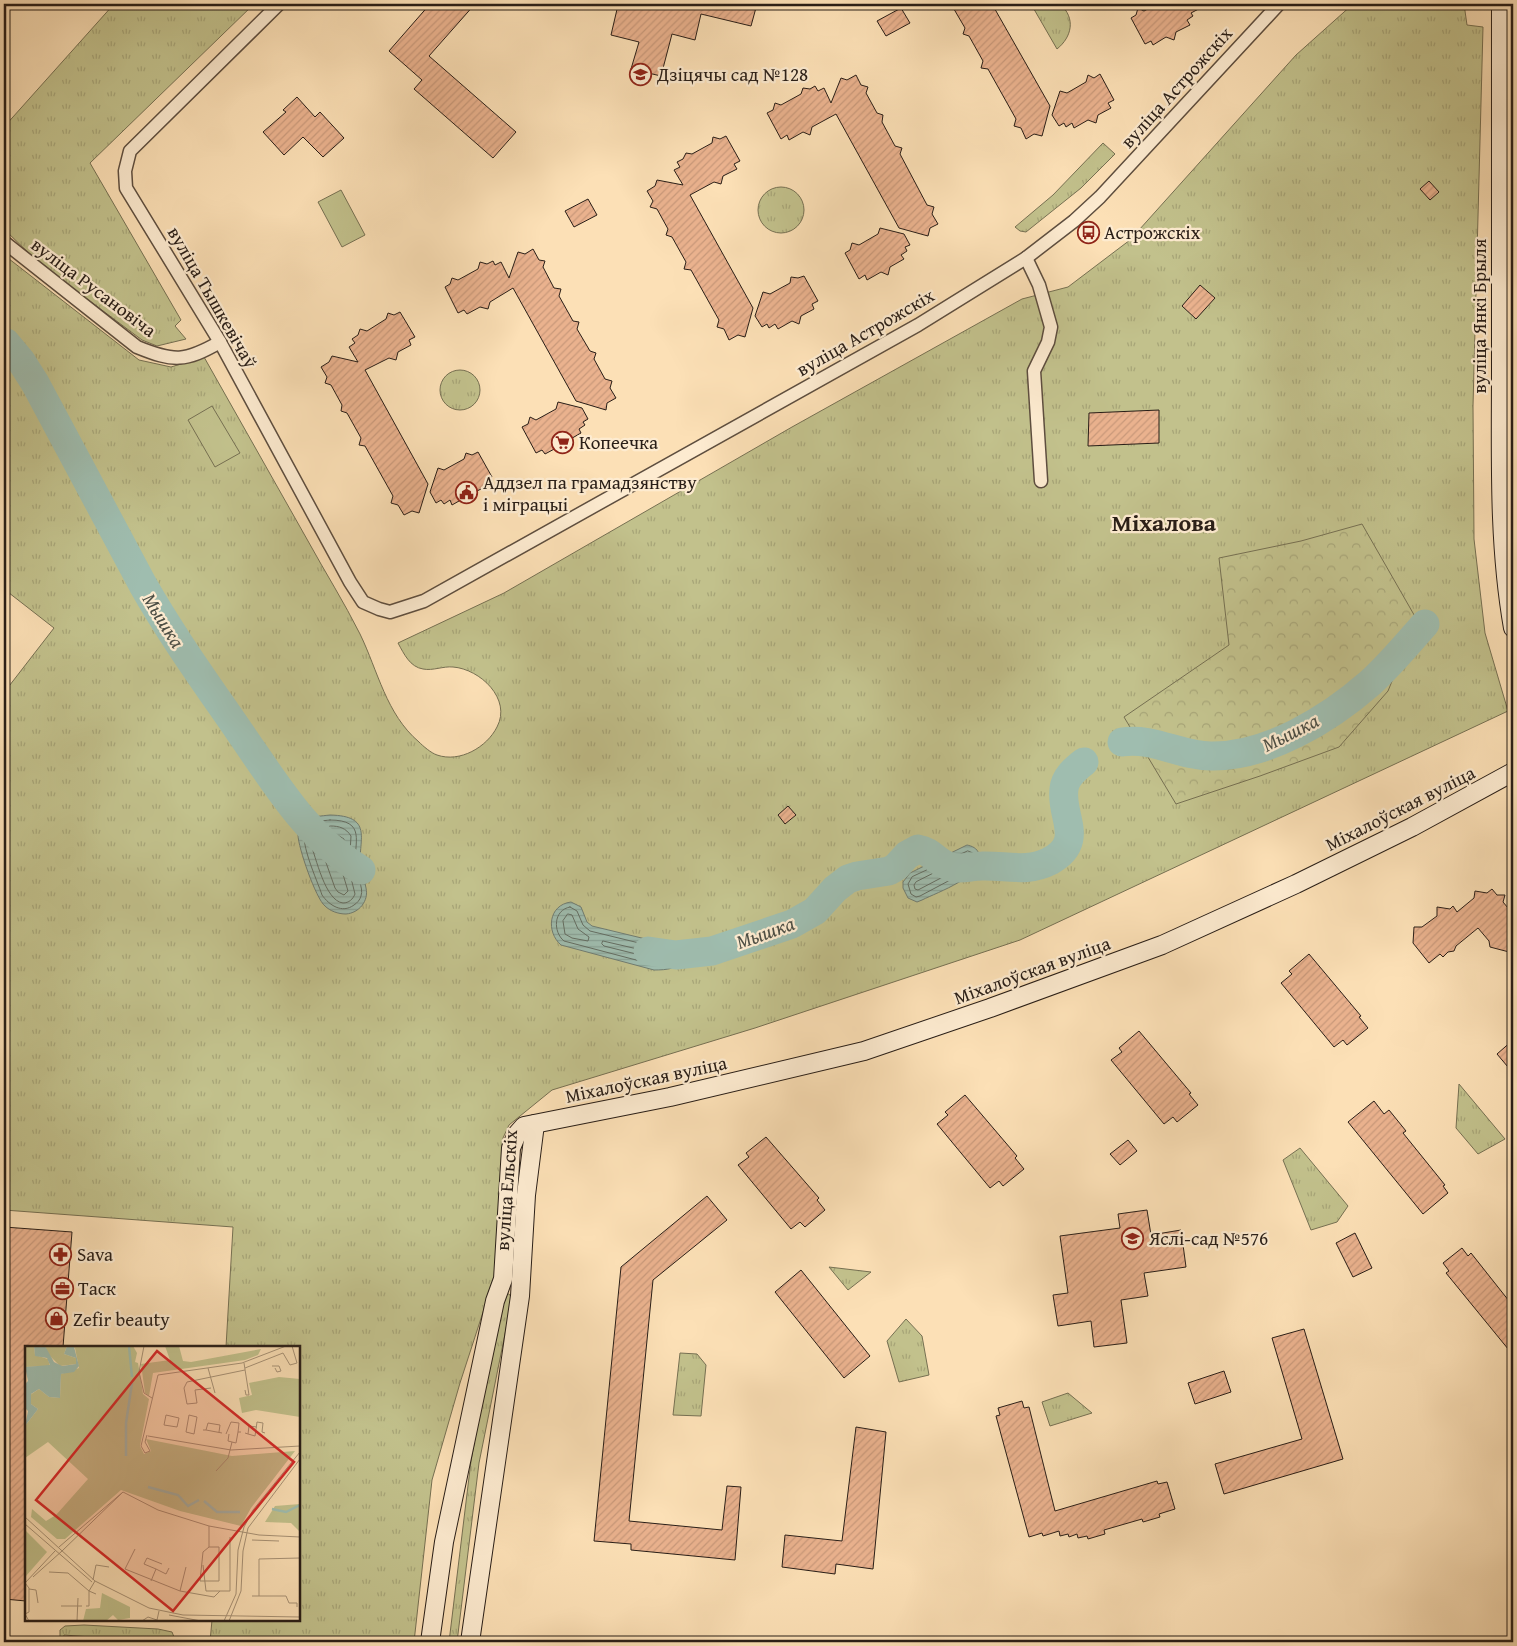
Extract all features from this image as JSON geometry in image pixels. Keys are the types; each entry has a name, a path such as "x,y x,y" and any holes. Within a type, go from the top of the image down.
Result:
{"street":[{"name":"вуліца Тышкевічаў","path":"279,4 130,151 125,171 126,188 220,342 350,582 363,602 390,612 406,608"},
{"name":"вуліца Астрожскіх","path":"406,608 424,601 910,330 1026,258 1100,197 1279,4"},
{"name":"вуліца Янкі Брыля","path":"1501,4 1501,492 1502,538 1513,628"},
{"name":"вуліца Русановіча","path":"4,242 137,348 160,357 176,358 203,352 220,342"},
{"path":"1026,258 1039,284 1050,327 1048,342 1034,371 1041,481"},
{"name":"Міхалоўская вуліца","path":"536,1124 670,1097 864,1051 1008,1002 1162,945 1296,884 1412,828 1513,772"},
{"name":"вуліца Ельскіх","path":"430,1642 444,1542 495,1301 503,1279 511,1148 517,1134 524,1126 536,1124 526,1195 520,1296 470,1642"}],"green space":[{"path":"114,4 254,4 90,163 181,320 175,326 186,339 157,346 142,340 40,264 4,229 4,127"},
{"path":"1031,4 1060,4 1065,9 1070,21 1069,33 1057,49"},
{"path":"1353,4 1464,4 1467,25 1483,27 1473,406 1474,539 1485,633 1508,711 1020,940 755,1028 552,1090 509,1125 503,1138 498,1266 460,1383 432,1480 414,1642 210,1642 212,1621 300,1621 300,1346 226,1346 233,1227 4,1210 4,689 6,690 54,628 4,589 4,255 139,360 171,367 204,357 354,622 398,719 430,751 437,755 455,757 472,752 480,747 497,727 501,716 497,696 483,679 463,669 449,667 427,669 414,666 398,643 504,593 792,427 1022,299 1068,287 1130,240 1296,55"},
{"path":"1103,143 1115,154 1081,188 1026,232 1020,231 1015,227 1053,195"},
{"path":"781,187 794,191 800,197 804,210 800,223 794,229 781,233 768,229 762,223 758,210 762,197 768,191"},
{"path":"341,190 365,235 342,247 318,202"},
{"path":"464,370 471,373 477,379 480,390 479,398 471,407 464,410 456,410 449,407 441,398 440,386 443,379 452,371"},
{"path":"212,406 240,453 215,467 188,420"},
{"path":"1362,524 1417,620 1388,691 1339,747 1176,804 1124,717 1229,645 1219,558 1301,541"},
{"path":"1459,1084 1505,1139 1478,1154 1456,1128"},
{"path":"1300,1148 1348,1206 1337,1222 1311,1230 1283,1160"},
{"path":"829,1267 871,1272 848,1290"},
{"path":"507,1293 512,1299 479,1463 457,1642 449,1642 471,1461 500,1297"},
{"path":"906,1319 922,1336 929,1375 899,1382 887,1341"},
{"path":"680,1353 697,1354 706,1365 701,1416 673,1415"},
{"path":"1068,1393 1092,1413 1050,1426 1042,1402"},
{"path":"84,1625 158,1629 172,1632 174,1637 173,1642 158,1642 64,1635 63,1642 60,1642 60,1630 65,1626"}],"water":[{"path":"330,815 353,819 361,830 360,866 367,893 359,909 346,914 334,912 321,901 308,872 298,835 301,826 307,820 313,817"},
{"path":"967,845 977,850 979,854 979,862 968,876 949,888 917,902 908,898 903,888 903,882 910,873"},
{"path":"571,902 581,907 587,922 592,926 683,948 688,953 687,958 680,965 672,968 654,970 561,945 553,933 552,920 558,908 563,904"}],"building":[{"path":"430,4 475,4 429,56 516,132 493,158 414,89 422,80 389,51"},
{"path":"634,4 757,4 751,26 701,14 695,40 672,34 661,76 631,69 639,42 611,35 618,5 633,8"},
{"path":"951,4 992,4 1050,106 1042,136 1034,134 1026,139 1021,128 1014,126 1016,119 988,69 981,68 983,61 969,36 963,34 965,28"},
{"path":"1157,4 1208,4 1191,13 1193,16 1187,20 1190,25 1176,32 1174,40 1166,37 1153,45 1151,41 1145,44 1131,18 1136,15 1138,8 1144,11"},
{"path":"901,8 910,23 886,36 877,21"},
{"path":"1100,74 1114,100 1108,103 1111,108 1098,115 1096,123 1088,120 1074,128 1072,123 1066,127 1064,123 1059,126 1052,115 1060,91 1067,93 1086,82 1088,75 1094,78"},
{"path":"856,75 861,85 868,87 866,93 877,113 883,115 882,122 895,146 902,148 900,154 927,205 934,207 932,214 938,224 930,228 928,236 899,228 836,114 812,127 810,135 803,132 789,140 787,135 781,139 767,113 773,110 775,103 781,105 801,94 803,88 810,89 815,86 818,91 824,88 831,103 841,78 847,80"},
{"path":"297,97 315,117 320,112 344,138 323,157 303,137 284,155 263,132 286,112 283,110"},
{"path":"726,136 740,161 734,164 737,169 723,176 721,184 714,182 690,195 753,308 745,337 738,335 729,340 724,329 717,327 719,320 691,270 684,269 686,262 672,237 666,235 668,229 657,209 650,207 653,201 647,191 655,186 657,180 683,185 674,170 680,167 677,162 683,159 686,153 692,154 712,143 713,137 720,139"},
{"path":"1429,181 1439,192 1430,200 1420,189"},
{"path":"588,199 597,215 574,227 565,211"},
{"path":"880,228 904,234 910,245 905,247 907,251 901,255 904,259 890,267 888,275 881,272 867,280 865,275 859,279 845,253 850,250 852,243 859,245 878,234"},
{"path":"533,249 539,260 545,261 543,267 554,288 561,289 559,296 573,321 579,322 577,329 590,351 596,353 594,359 605,379 612,381 610,388 616,398 607,403 606,410 576,401 513,288 490,302 488,309 480,307 467,314 464,310 458,313 445,287 450,284 452,278 458,280 478,269 480,262 487,264 493,261 495,265 501,262 509,278 518,252 525,254"},
{"path":"804,276 818,301 812,304 814,309 801,316 799,324 792,321 778,329 775,324 769,328 767,324 762,327 755,316 763,292 770,294 790,283 791,277 798,278"},
{"path":"1200,285 1215,298 1196,319 1182,306"},
{"path":"400,312 415,337 409,340 411,345 398,352 396,360 389,358 365,370 428,484 419,513 412,511 404,515 398,505 391,503 393,496 365,446 359,445 361,438 347,413 341,411 342,405 331,385 325,383 327,377 321,367 329,362 332,356 358,362 349,347 355,343 352,339 358,335 360,329 367,331 386,319 388,313 394,315"},
{"path":"558,402 582,408 588,419 583,422 585,425 579,429 581,433 567,441 565,449 558,447 545,454 542,450 536,453 522,427 528,424 530,417 536,420 556,409"},
{"path":"1159,410 1159,443 1088,446 1089,413"},
{"path":"478,452 492,477 486,480 489,485 475,492 474,500 466,497 452,505 450,500 444,504 441,500 436,503 430,492 438,468 444,470 464,459 466,453 472,455"},
{"path":"788,806 796,815 785,824 778,815"},
{"path":"1492,889 1497,895 1505,895 1503,902 1513,914 1513,953 1490,947 1489,941 1478,928 1456,946 1454,951 1448,952 1443,957 1440,954 1429,963 1413,943 1414,927 1422,927 1437,916 1437,907 1450,909 1453,906 1457,912 1474,898 1475,891 1487,893"},
{"path":"1309,954 1361,1016 1359,1017 1368,1028 1347,1045 1343,1040 1334,1047 1281,983 1292,974 1289,971"},
{"path":"1139,1031 1191,1093 1189,1094 1198,1105 1177,1122 1173,1117 1164,1124 1111,1060 1122,1052 1119,1048"},
{"path":"1513,1040 1513,1073 1497,1054"},
{"path":"965,1095 1017,1156 1015,1158 1024,1169 1003,1186 999,1181 990,1188 937,1124 948,1115 945,1112"},
{"path":"1374,1101 1384,1114 1389,1110 1406,1131 1403,1133 1445,1185 1443,1186 1448,1193 1423,1214 1348,1122"},
{"path":"766,1137 819,1198 817,1200 825,1210 805,1227 800,1222 791,1229 738,1165 749,1157 746,1153"},
{"path":"1128,1140 1137,1151 1120,1165 1110,1154"},
{"path":"707,1196 727,1220 653,1280 629,1521 722,1530 727,1486 741,1487 735,1560 631,1550 631,1544 594,1541 621,1267"},
{"path":"1147,1210 1151,1235 1181,1230 1186,1267 1144,1273 1148,1296 1121,1300 1127,1343 1094,1347 1091,1321 1058,1326 1053,1295 1068,1293 1060,1236 1120,1228 1118,1214"},
{"path":"4,1227 72,1232 63,1346 25,1346 25,1601 4,1599"},
{"path":"1355,1233 1372,1268 1353,1277 1336,1243"},
{"path":"1462,1248 1468,1256 1471,1253 1513,1306 1513,1355 1446,1273 1449,1271 1443,1263"},
{"path":"801,1270 870,1356 844,1378 775,1292"},
{"path":"1304,1329 1343,1459 1224,1494 1215,1464 1302,1439 1272,1338"},
{"path":"1224,1371 1231,1392 1195,1404 1188,1383"},
{"path":"1022,1401 1024,1408 1029,1407 1055,1511 1157,1481 1158,1484 1167,1482 1175,1509 1159,1514 1160,1517 1143,1522 1142,1519 1104,1530 1105,1534 1088,1539 1087,1536 1078,1538 1077,1534 1069,1537 1068,1534 1060,1536 1059,1531 1043,1536 1042,1533 1029,1537 996,1416 1000,1415 998,1408"},
{"path":"856,1427 886,1432 873,1569 836,1564 835,1574 782,1567 785,1535 842,1541"}],"waterway":[{"name":"Мышка","path":"6,343 21,361 35,383 143,585 190,659 293,807 324,842 361,870"},
{"name":"Мышка","path":"1122,742 1145,742 1188,753 1211,756 1232,755 1275,743 1316,722 1354,697 1384,669 1425,624"},
{"name":"Мышка","path":"648,951 676,955 712,951 792,924 815,911 835,889 848,879 889,871 896,867 907,855 918,849 955,868 982,866 1024,868 1041,865 1061,853 1067,845 1069,828 1064,789 1066,781 1071,774 1084,762"}],"place":[{"name":"Дзіцячы сад №128","path":"641,74"},
{"name":"Астрожскіх","path":"1088,232"},
{"name":"Копеечка","path":"563,442"},
{"name":"Аддзел па грамадзянству і міграцыі","path":"467,493"},
{"name":"Яслі-сад №576","path":"1133,1238"},
{"name":"Sava","path":"61,1254"},
{"name":"Таск","path":"62,1288"},
{"name":"Zefir beauty","path":"57,1319"}],"district":[{"name":"Міхалова","path":"1164,522"}]}
